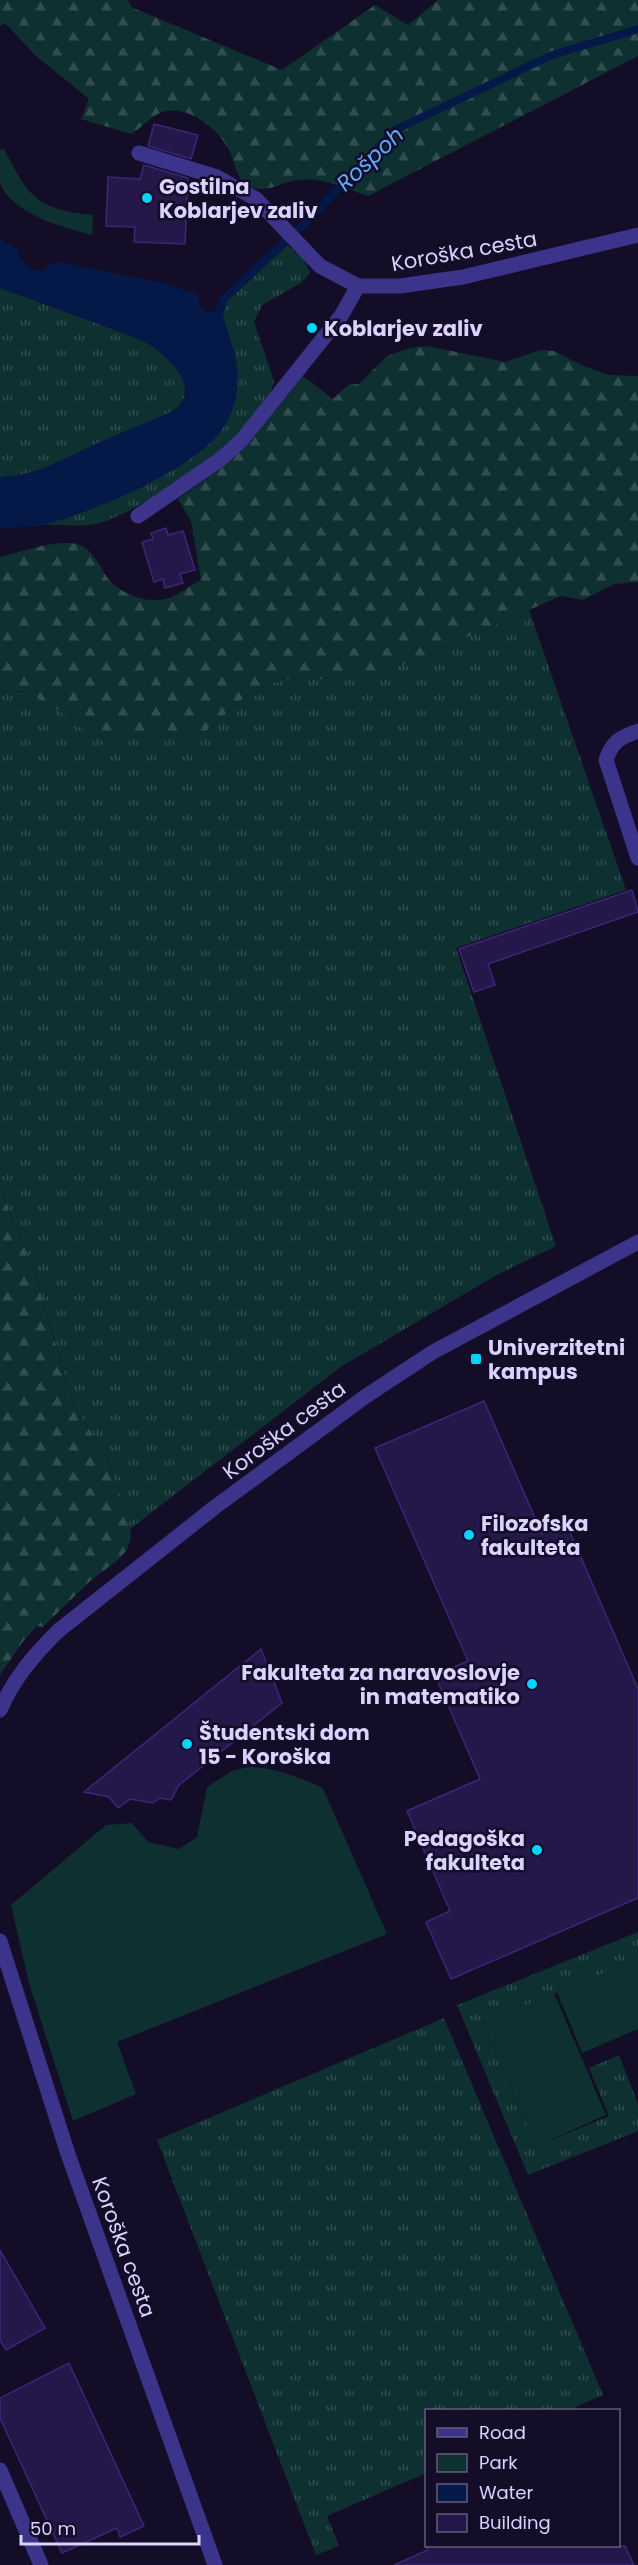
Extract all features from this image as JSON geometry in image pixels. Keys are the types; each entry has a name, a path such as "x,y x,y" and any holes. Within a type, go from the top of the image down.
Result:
{"street":[{"path":"138,516 214,465 242,440 341,316 358,286 320,266 256,199 217,177 139,153"},
{"name":"Koroška cesta","path":"358,286 433,282 514,267 638,235"},
{"path":"638,731 620,737 610,747 606,760 638,858"},
{"name":"Koroška cesta","path":"0,1710 11,1686 32,1658 58,1630 286,1454 366,1396 433,1352 638,1242"},
{"name":"Koroška cesta","path":"0,1941 68,2154 215,2565"},
{"path":"0,2470 41,2565"}],"green space":[{"path":"0,0 128,0 131,7 282,70 375,5 408,25 438,0 638,0 638,56 368,196 333,184 306,179 261,189 244,183 238,175 231,154 217,133 189,114 168,111 158,114 132,134 81,119 89,99 36,56 5,23 0,26"},
{"path":"4,149 20,179 36,198 59,209 93,215 92,235 40,218 15,203 0,183 0,150"},
{"path":"287,245 303,258 310,273 301,283 262,305 254,322 274,381 266,401 250,423 202,466 146,502 121,515 100,523 79,526 41,525 142,487 212,441 237,387 235,355 221,312 225,303"},
{"path":"0,288 150,345 168,359 182,378 185,396 180,405 169,413 50,466 25,474 0,477"},
{"path":"427,346 505,362 540,350 554,351 581,365 609,375 638,376 638,582 614,584 583,600 561,596 400,666 323,679 286,679 267,685 245,697 206,731 132,738 104,738 80,727 60,711 26,692 0,690 0,557 59,543 77,544 87,549 112,583 127,593 144,599 169,598 201,580 191,521 178,499 227,464 249,444 303,376 333,399 348,385 359,384 387,356 410,348"},
{"path":"529,610 626,890 456,948 556,1246 495,1276 342,1366 130,1529 108,1459 73,1404 33,1267 0,1189 0,690 26,692 60,711 80,727 104,738 132,738 206,731 245,697 267,685 286,679 323,679 400,666"},
{"path":"0,1189 33,1267 73,1404 108,1459 129,1522 131,1537 127,1550 119,1559 89,1582 43,1627 37,1626 24,1640 0,1675"},
{"path":"248,1767 277,1771 323,1788 387,1934 117,2042 136,2094 73,2121 29,1983 11,1905 106,1825 132,1823 148,1842 179,1849 197,1837 207,1787 232,1771"},
{"path":"638,1932 638,1959 483,2023 536,2146 609,2116 589,2068 619,2055 638,2104 638,2131 528,2175 457,2005"},
{"path":"638,1959 638,2029 582,2053 557,1992"},
{"path":"554,1993 606,2115 536,2146 483,2023"},
{"path":"444,2018 603,2395 571,2409 425,2409 425,2473 327,2516 339,2546 316,2555 157,2140"}],"water":[{"path":"0,239 17,249 23,261 32,269 41,271 56,261 167,284 198,295 200,299 198,303 206,312 220,311 236,360 238,382 230,416 218,435 184,463 136,490 109,502 41,525 0,528 0,477 25,474 50,466 169,413 180,405 185,396 185,387 176,368 146,342 0,288"}],"building":[{"path":"154,124 198,135 191,159 148,146"},
{"name":"Gostilna Koblarjev zaliv","path":"144,165 188,178 185,244 134,242 135,227 106,226 108,177 140,179"},
{"path":"166,528 168,535 183,531 195,570 180,574 183,583 165,588 163,579 154,582 142,542 153,539 151,533"},
{"path":"632,890 638,912 488,964 495,985 474,992 459,949"},
{"path":"484,1401 542,1534 566,1523 638,1689 638,1898 451,1979 426,1922 450,1911 407,1811 480,1779 435,1675 468,1661 375,1448"},
{"name":"Študentski dom 15 - Koroška","path":"261,1649 282,1703 179,1785 171,1800 160,1798 153,1803 130,1799 118,1808 109,1797 84,1792"},
{"path":"0,2250 45,2328 6,2350 0,2340"},
{"path":"69,2363 144,2526 120,2537 117,2528 62,2553 0,2418 0,2398"},
{"path":"625,2546 634,2565 394,2565 428,2550 426,2547"}],"waterway":[{"name":"Rošpoh","path":"212,317 220,311 224,299 302,226 395,130 552,55 638,29"}],"place":[{"name":"Gostilna Koblarjev zaliv","path":"147,198"},
{"name":"Koblarjev zaliv","path":"312,328"},
{"name":"Univerzitetni kampus","path":"476,1359"},
{"name":"Filozofska fakulteta","path":"469,1535"},
{"name":"Fakulteta za naravoslovje in matematiko","path":"532,1684"},
{"name":"Študentski dom 15 - Koroška","path":"187,1744"},
{"name":"Pedagoška fakulteta","path":"537,1850"}]}
